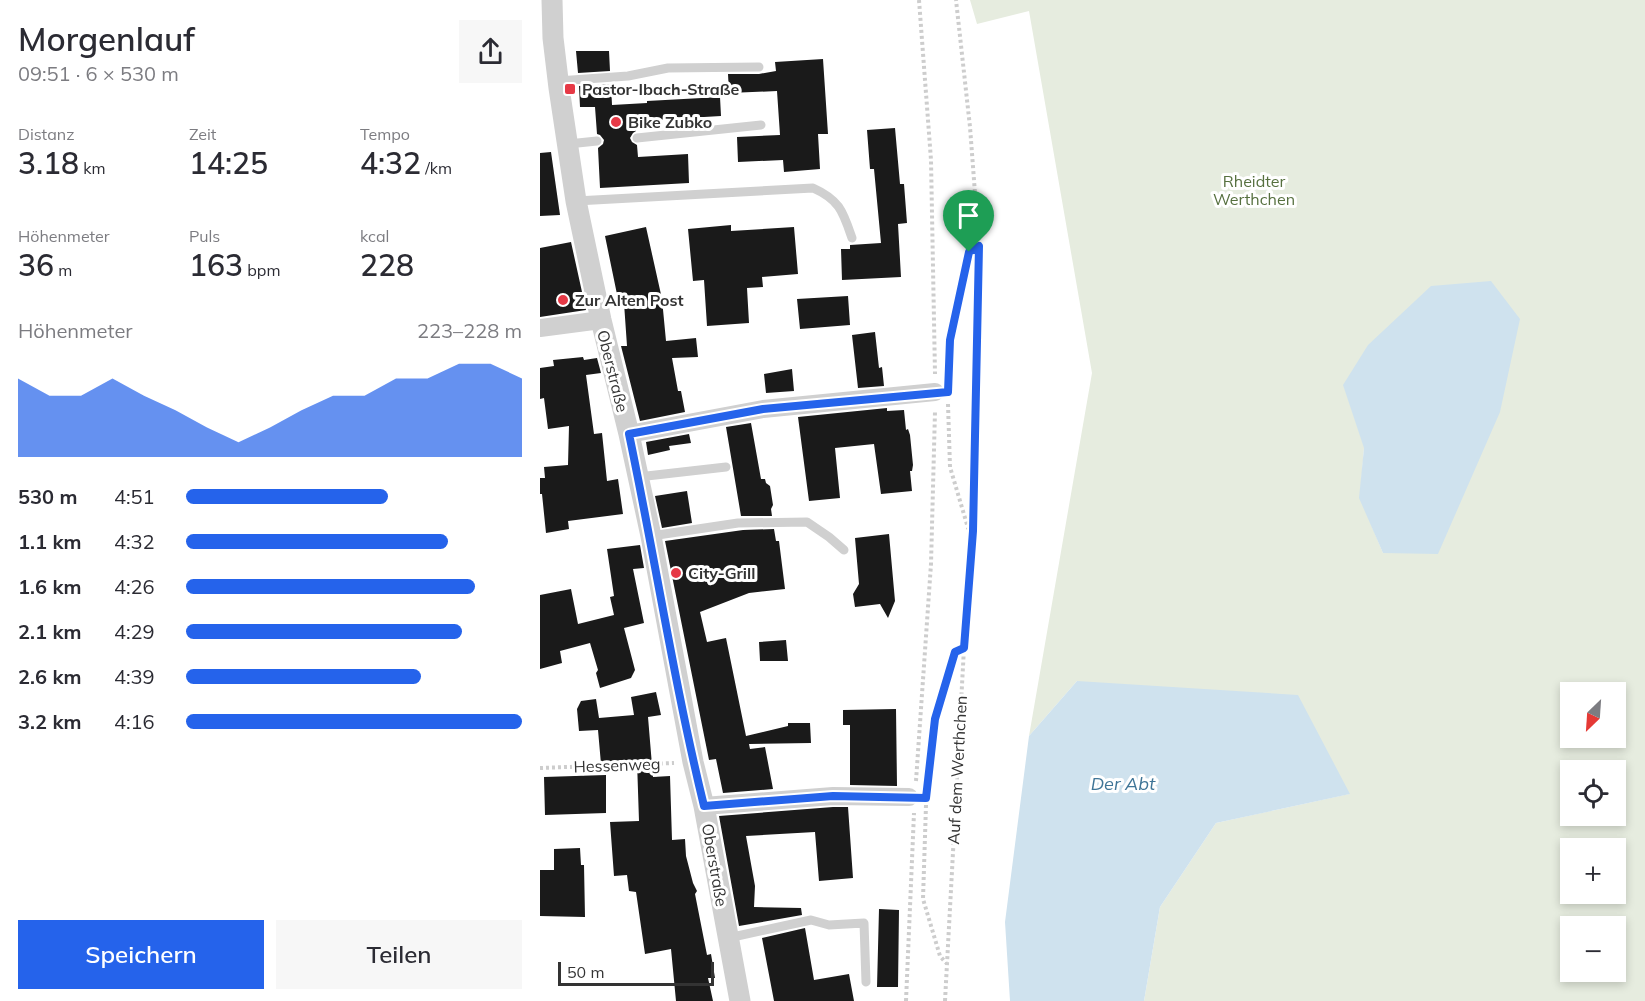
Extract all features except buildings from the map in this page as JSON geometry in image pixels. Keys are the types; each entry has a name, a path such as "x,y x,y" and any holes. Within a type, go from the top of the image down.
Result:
{"street":[{"name":"Oberstraße","path":"552,0 553,38 558,81 576,201 651,537 740,1001"},
{"path":"540,328 601,320"},
{"path":"629,434 763,409 941,392"},
{"path":"704,806 833,796 912,798"}],"lane":[{"path":"558,81 628,75 668,68 759,67"},
{"path":"637,138 761,124"},
{"path":"568,144 597,141"},
{"path":"576,201 813,188 834,200 843,211 852,238"},
{"path":"638,477 726,467"},
{"path":"651,537 738,523 807,522 844,550"},
{"path":"728,938 811,920 829,926 864,923 866,982"}],"path":[{"path":"920,0 931,160 941,392 950,467 968,528 973,531"},
{"name":"Auf dem Werthchen","path":"945,1001 964,648 973,531 979,246 970,127 956,0"},
{"path":"906,1001 912,798 931,564 941,392 969,252 979,246"},
{"path":"946,964 940,956 923,899 926,798 935,719 955,652 964,648"},
{"name":"Hessenweg","path":"540,768 693,762"}],"green space":[{"name":"Rheidter Werthchen","path":"970,0 1645,0 1645,1001 1144,1001 1160,907 1216,823 1349,794 1077,681 1029,736 1092,373 1029,11 977,24","holes":["1364,448 1383,553 1360,498"]}],"water":[{"path":"1491,281 1520,319 1500,412 1438,554 1383,553 1359,498 1364,448 1343,385 1368,345 1431,286"},
{"name":"Der Abt","path":"1077,681 1298,695 1350,794 1216,823 1160,907 1144,1001 1010,1001 1005,922 1029,736"}],"place":[{"name":"Pastor-Ibach-Straße","path":"570,89"},
{"name":"Bike Zubko","path":"616,122"},
{"name":"Zur Alten Post","path":"563,300"},
{"name":"City-Grill","path":"676,573"}],"route":[{"path":"979,246 973,531 964,648 955,652 935,719 926,798 833,796 704,806 693,762 651,537 629,434 763,409 948,392 950,340 969,252 979,246"}]}
